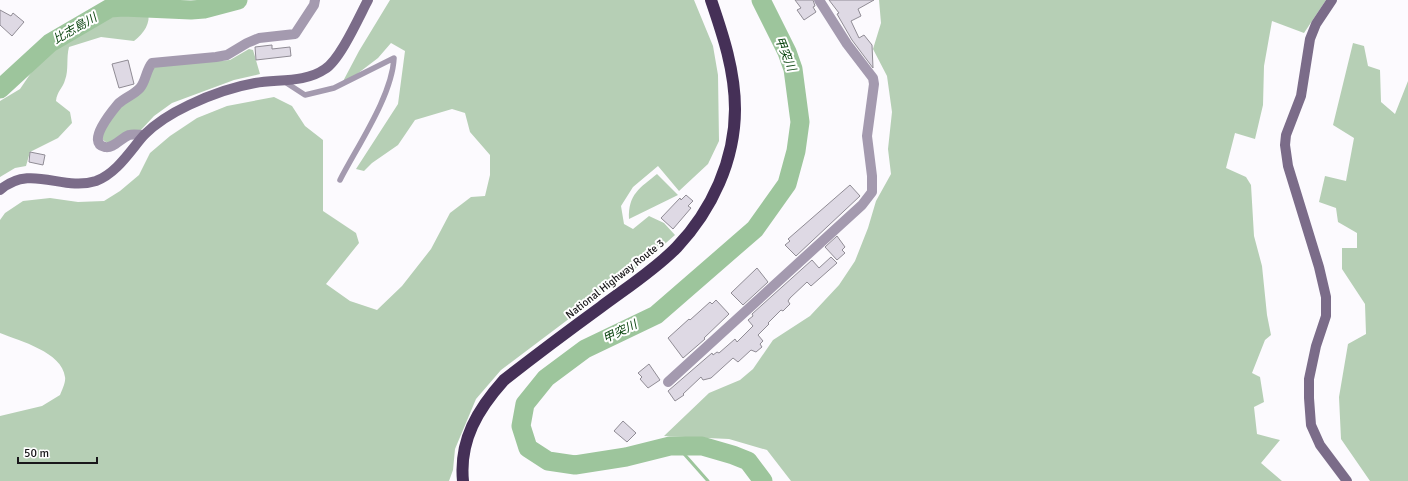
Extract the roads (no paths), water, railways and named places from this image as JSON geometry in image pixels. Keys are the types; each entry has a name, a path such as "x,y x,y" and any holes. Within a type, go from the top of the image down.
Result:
{"highway":[{"name":"National Highway Route 3","path":"463,481 463,459 466,443 470,429 485,401 504,380 640,278 676,248 694,227 715,193 724,173 732,140 735,110 733,77 725,44 711,0"}],"street":[{"path":"144,135 130,135 111,146 105,147 100,145 98,132 119,103 142,86 147,69 152,63 216,57 227,54 259,38 295,34 306,19 316,0"},
{"path":"0,190 19,178 43,178 71,183 96,181 118,166 144,135 163,118 231,88 282,79 303,78 327,68 338,53 368,0"},
{"path":"668,382 862,205 872,192 872,176 867,136 874,84 873,78 847,44 819,0"},
{"path":"1332,0 1316,24 1310,39 1301,96 1286,135 1285,145 1288,166 1320,268 1326,297 1326,316 1316,346 1309,379 1311,425 1320,445 1346,481"}],"lane":[{"path":"282,79 305,95 334,88 394,58 394,68 387,91 340,180"}],"waterway":[{"name":"比志島川","path":"0,89 50,43 110,8 123,7 191,10 204,9 238,0"},
{"name":"甲突川","path":"761,0 787,52 793,69 800,122 796,151 787,184 755,229 656,315 585,349 546,378 525,404 521,426 528,448 548,461 575,465 626,457 670,446 702,446 748,461 763,481"},
{"path":"677,446 708,481"}]}
